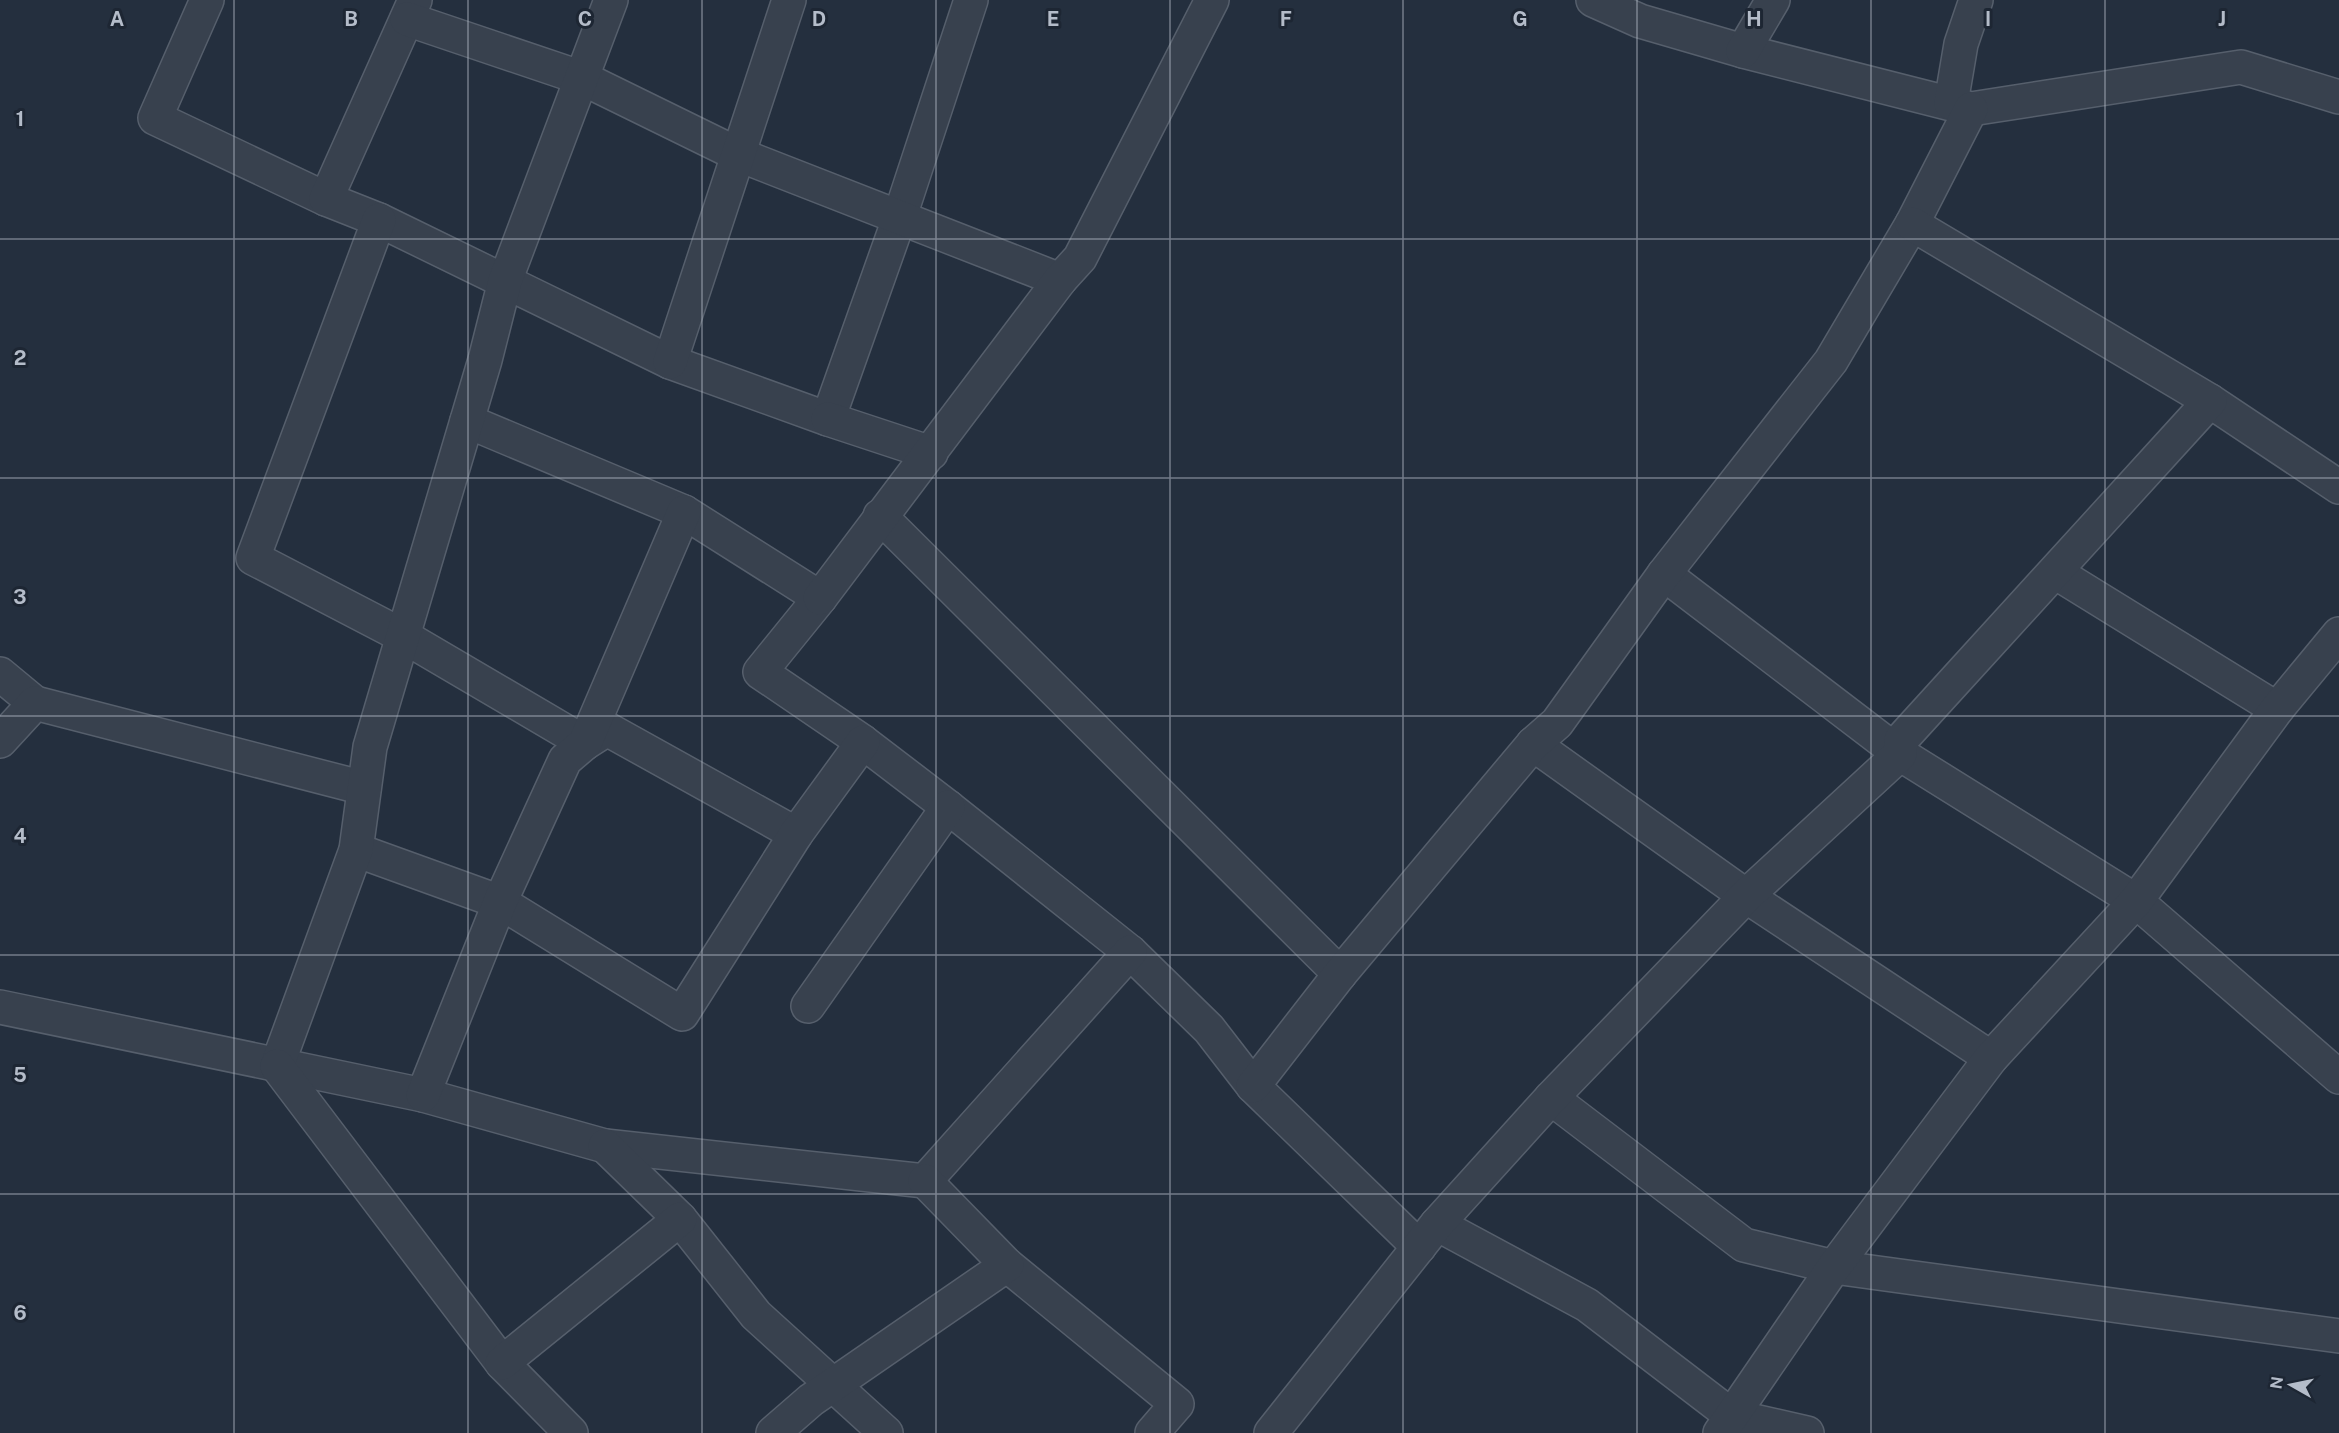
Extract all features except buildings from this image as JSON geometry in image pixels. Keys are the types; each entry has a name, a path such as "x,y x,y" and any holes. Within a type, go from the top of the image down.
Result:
{"street":[{"path":"207,0 155,118 326,199 379,220 506,280 669,362 931,453"},
{"path":"277,1066 356,850 370,747 467,421 506,280 610,0"},
{"path":"669,362 789,0"},
{"path":"828,419 899,219 971,0"},
{"path":"1212,0 1080,258 1060,280 931,453 760,672 863,742 1130,952 1209,1029 1253,1086 1428,1235 1587,1305 1726,1425 1807,1433"},
{"path":"1593,0 1640,21 1743,51 1961,106 2241,67 2339,97"},
{"path":"1743,51 1773,0"},
{"path":"1253,1086 1340,974 1533,744 1557,723 1664,574 1831,361 1912,224 1961,106 1961,44 1976,0"},
{"path":"326,199 411,10 582,78 738,154 899,219 1060,280"},
{"path":"379,220 253,558 403,636 585,743"},
{"path":"1912,224 2210,401 2339,487"},
{"path":"1271,1433 1428,1235 1551,1098 1746,896 1900,754 1901,740 2210,401"},
{"path":"467,421 684,512 820,598"},
{"path":"585,743 684,512"},
{"path":"880,516 1340,974"},
{"path":"2055,572 2277,709"},
{"path":"1664,574 1900,754 2136,901 2339,1077"},
{"path":"1726,1425 1834,1267 1990,1058 2136,901 2277,709 2339,634"},
{"path":"0,674 35,703 364,788"},
{"path":"0,741 35,703"},
{"path":"423,1095 500,902 565,760 585,743 607,729 796,834"},
{"path":"356,850 500,902 682,1014 796,834 863,742"},
{"path":"1533,744 1746,896 1990,1058"},
{"path":"808,1006 948,807"},
{"path":"925,1181 1130,952"},
{"path":"0,1007 423,1095 604,1146 925,1181 1007,1265 1177,1404 1152,1433"},
{"path":"277,1066 502,1363 571,1433"},
{"path":"1551,1098 1744,1245 1834,1267 2339,1336"},
{"path":"604,1146 680,1218 756,1315 886,1433"},
{"path":"502,1363 680,1218"},
{"path":"773,1433 811,1400 1007,1265"}]}
